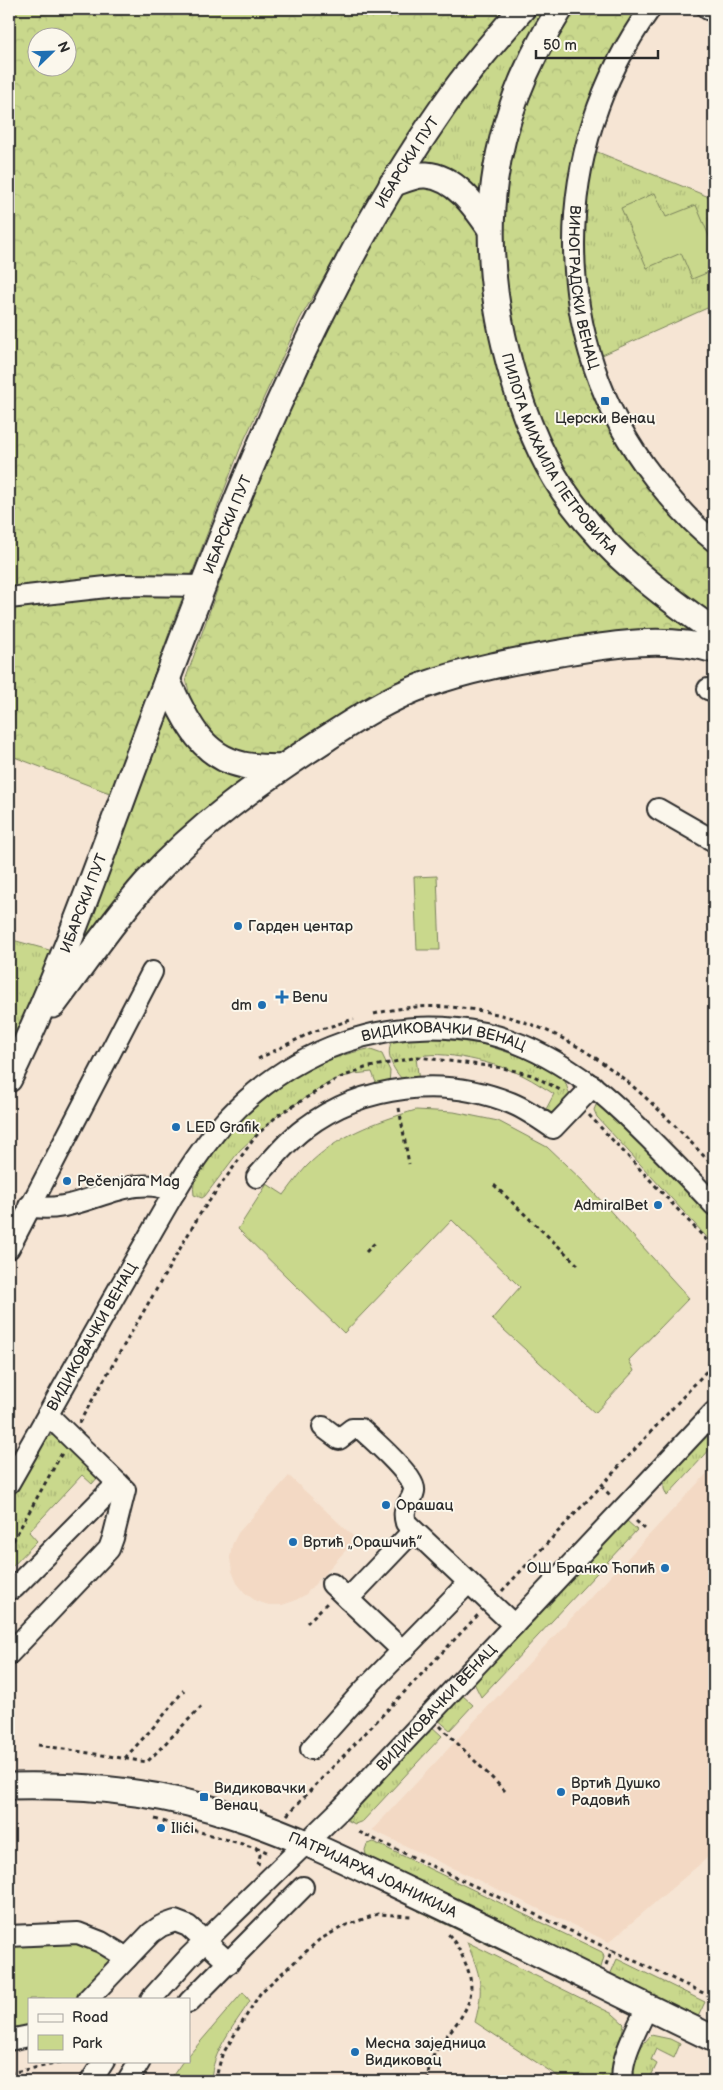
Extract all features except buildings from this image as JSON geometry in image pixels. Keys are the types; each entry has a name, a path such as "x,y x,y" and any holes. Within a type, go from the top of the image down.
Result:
{"main road":[{"name":"ИБАРСКИ ПУТ","path":"9,1079 31,1035 64,954 167,680 254,457 327,301 392,184 444,106 471,69 522,9"},
{"name":"ПИЛОТА МИХАИЛА ПЕТРОВИЋА","path":"560,9 528,66 516,93 496,169 490,228 492,266 502,336 516,390 532,433 572,503 628,566 669,600 714,631"},
{"path":"392,184 408,178 427,175 444,181 461,192 490,228"},
{"path":"31,1035 125,907 149,880 205,828 281,768 355,720 391,700 424,685 492,665 540,656 647,643 684,644 714,650"},
{"path":"167,680 190,727 202,743 215,753 242,765 281,768"},
{"name":"ПАТРИЈАРХА ЈОАНИКИЈА","path":"9,1786 106,1789 158,1796 234,1816 307,1843 714,2039"}],"street":[{"name":"ВИНОГРАДСКИ ВЕНАЦ","path":"650,9 610,79 589,132 576,196 574,219 573,245 578,299 592,361 611,408 631,445 669,497 714,542"},
{"path":"708,9 714,11"},
{"path":"9,598 124,584 204,586"},
{"path":"658,809 714,841"},
{"path":"9,1248 29,1206 152,972"},
{"name":"ВИДИКОВАЧКИ ВЕНАЦ","path":"9,1483 175,1192 224,1123 275,1076 314,1055 336,1046 373,1034 422,1027 486,1034 531,1049 593,1086 629,1119 714,1205"},
{"path":"257,1177 291,1140 315,1121 355,1101 395,1090 426,1087 475,1092 511,1103 553,1128 593,1086"},
{"path":"29,1206 53,1209 121,1189 147,1184 164,1186 175,1192"},
{"name":"ВИДИКОВАЧКИ ВЕНАЦ","path":"152,1998 205,1941 307,1843 429,1716 714,1412"},
{"path":"9,1654 109,1549 114,1538 125,1490 48,1415"},
{"path":"323,1427 338,1439 352,1429 361,1429 410,1477 414,1491 403,1514 406,1524 514,1625"},
{"path":"14,1588 118,1483"},
{"path":"403,1651 337,1594 413,1531"},
{"path":"311,1749 362,1692 468,1583"},
{"path":"190,2001 303,1887"},
{"path":"89,1998 151,1933 161,1926 175,1921 188,1926 229,1963"},
{"path":"9,1936 78,1933 101,1942 127,1958"},
{"path":"623,2081 624,2059 647,2007"},
{"path":"9,2040 28,2036"},
{"path":"91,2081 103,2062"},
{"path":"128,2081 139,2062"}],"path":[{"path":"395,1090 408,1164"},
{"path":"578,1103 714,1248"},
{"path":"494,1185 578,1265"},
{"path":"9,1548 200,1214"},
{"path":"366,1252 376,1242"},
{"path":"283,1820 601,1486 714,1363"},
{"path":"601,1486 615,1501"},
{"path":"307,1623 337,1594"},
{"path":"125,1758 184,1690"},
{"path":"38,1745 147,1762 202,1706"},
{"path":"429,1716 506,1792"},
{"path":"151,1818 269,1853"},
{"path":"359,1832 714,1998"},
{"path":"252,1871 259,1864 260,1855 256,1848"},
{"path":"215,2081 222,2055 261,1992 319,1940 344,1926 378,1914 416,1917"},
{"path":"428,2081 427,2072 432,2058 468,2007 472,1991 470,1971 461,1953 448,1934 442,1929"},
{"path":"604,1973 612,1950"},
{"path":"9,2073 65,2062"}],"shaded area":[{"name":"Вртић Душко Радовић","path":"714,1466 714,1852 609,1942 372,1830"},
{"name":"Вртић „Орашчић”","path":"289,1476 356,1539 305,1595 282,1605 269,1605 256,1601 245,1593 237,1583 232,1571 230,1558 232,1545 238,1533"}],"green space":[{"path":"9,9 505,9 378,183 300,319 240,449 173,622 112,794 9,755"},
{"path":"536,9 553,9 486,213 418,168 421,160 456,110"},
{"path":"571,9 639,9 606,63 573,166 566,222 570,287 614,430 714,550 714,620 643,568 564,477 535,423 500,274 499,202 516,121"},
{"path":"595,151 714,199 714,305 600,356 586,294 582,248 583,204"},
{"path":"420,185 443,189 478,227 496,354 516,428 534,459 566,507 614,569 655,604 706,636 496,662 288,754 256,759 222,747 194,717 186,678 232,548 283,425 344,291 374,234 404,193"},
{"path":"655,193 666,217 696,205 714,248 714,270 692,279 681,253 647,268 621,208"},
{"path":"170,707 193,743 273,771 180,831 77,957"},
{"path":"437,876 440,950 417,950 414,877"},
{"path":"9,939 64,954 9,1056"},
{"path":"404,1034 482,1044 522,1057 556,1074 565,1081 570,1096 556,1116 544,1113 554,1094 528,1078 501,1067 453,1056 426,1055 416,1058 419,1081 402,1079 392,1065 389,1049 393,1038"},
{"path":"368,1049 382,1054 390,1071 389,1084 378,1088 372,1072 354,1074 333,1080 278,1115 240,1150 205,1196 202,1198 194,1195 194,1182 209,1154 233,1128 283,1084 299,1073 316,1065"},
{"path":"601,1104 606,1107 714,1221 714,1245 597,1117 594,1110 596,1105"},
{"path":"416,1110 454,1112 498,1121 547,1147 585,1183 689,1298 629,1360 634,1371 595,1413 492,1319 520,1287 452,1220 344,1333 238,1229 267,1184 284,1195 306,1167 330,1147 357,1131"},
{"path":"714,1424 714,1445 667,1496 664,1489 664,1476"},
{"path":"53,1435 60,1436 98,1477 92,1484 82,1475 29,1532 37,1541 9,1570 9,1503 47,1437"},
{"path":"626,1520 637,1530 481,1697 473,1681"},
{"path":"461,1694 473,1705 450,1730 437,1719"},
{"path":"430,1725 442,1736 363,1821 355,1824 343,1818"},
{"path":"374,1842 602,1952 604,1957 600,1971 367,1859 365,1850 367,1844"},
{"path":"420,1907 593,1989 591,1994 418,1911"},
{"path":"48,1933 127,1958 89,1998 28,1998 28,2036 9,2040 9,1936"},
{"path":"467,1942 613,2014 624,2024 613,2071 608,2079 598,2081 565,2081 475,2022 480,1999 480,1981"},
{"path":"617,1959 705,2002 697,2019 610,1975"},
{"path":"243,1992 250,2001 231,2029 215,2059 211,2081 169,2081 182,2062 190,2062 190,2054"},
{"path":"651,2035 670,2039 680,2044 674,2058 656,2049 651,2060 657,2064 651,2076 658,2081 637,2081 633,2068 634,2062 639,2051"}],"place":[{"name":"Церски Венац","path":"605,401"},
{"name":"Гарден центар","path":"238,926"},
{"name":"Benu","path":"282,997"},
{"name":"dm","path":"262,1005"},
{"name":"LED Grafik","path":"176,1127"},
{"name":"Pečenjara Mag","path":"67,1181"},
{"name":"AdmiralBet","path":"658,1205"},
{"name":"Орашац","path":"386,1505"},
{"name":"Вртић „Орашчић”","path":"293,1542"},
{"name":"ОШ Бранко Ћопић","path":"665,1568"},
{"name":"Вртић Душко Радовић","path":"561,1792"},
{"name":"Видиковачки Венац","path":"204,1797"},
{"name":"Ilići","path":"161,1828"},
{"name":"Месна заједница Видиковац","path":"355,2052"}]}
